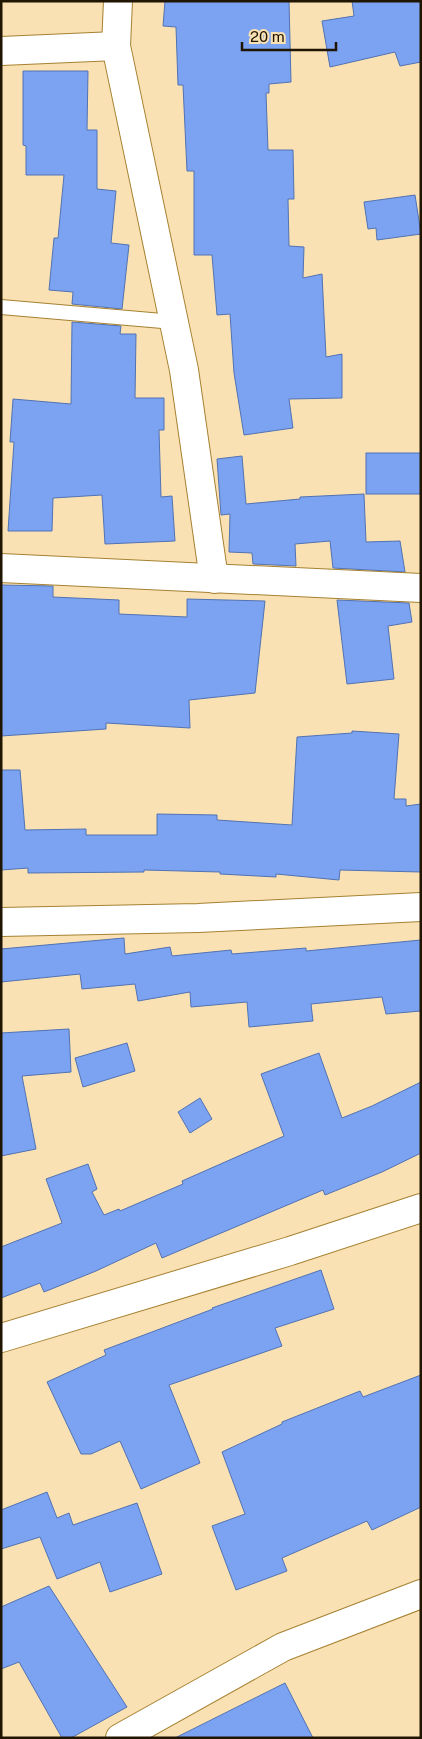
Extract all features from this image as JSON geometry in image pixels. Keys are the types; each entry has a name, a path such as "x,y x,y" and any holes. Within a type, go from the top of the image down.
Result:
{"street":[{"path":"118,1 116,46 184,370 214,579"},
{"path":"1,50 116,46"},
{"path":"1,568 421,588"},
{"path":"1,922 198,918 421,907"},
{"path":"1,1338 290,1252 421,1208"},
{"path":"120,1738 283,1647 421,1594"}],"lane":[{"path":"1,307 174,322"}],"building":[{"path":"165,1 289,1 291,82 269,84 269,93 266,93 268,150 293,150 294,199 288,199 289,246 304,247 303,278 322,274 326,357 342,354 342,398 289,399 293,428 244,435 234,373 230,314 217,315 212,255 194,255 194,171 187,171 183,85 178,85 176,27 163,26"},
{"path":"352,1 421,1 421,62 400,66 395,52 330,67 322,21 354,16"},
{"path":"23,71 88,71 87,130 97,130 97,189 116,191 111,243 129,245 122,309 72,304 73,292 49,290 54,238 58,238 64,175 26,175 26,146 23,145"},
{"path":"415,195 421,234 377,240 376,228 368,229 364,202"},
{"path":"72,322 121,326 120,334 136,334 135,398 164,398 164,430 159,430 161,497 172,496 175,541 105,544 102,495 53,498 52,531 8,531 14,442 10,442 13,399 71,404"},
{"path":"366,453 421,453 421,494 366,494"},
{"path":"242,456 246,504 300,499 300,497 364,494 366,542 400,541 405,572 333,568 330,541 295,544 296,566 253,564 252,553 229,552 230,514 221,515 217,459"},
{"path":"1,585 53,586 53,597 119,600 119,614 187,617 187,599 265,601 255,693 189,700 190,728 106,723 106,729 1,736"},
{"path":"337,600 409,603 412,622 388,626 394,679 347,684"},
{"path":"352,731 399,734 394,799 406,799 406,806 421,804 421,872 340,870 339,880 276,874 276,877 220,874 220,872 144,870 144,872 28,873 28,868 1,870 1,770 20,770 25,830 86,829 86,835 157,835 157,814 217,815 217,820 292,825 297,737 352,733"},
{"path":"124,938 125,954 170,947 172,956 231,950 232,954 306,948 306,951 421,940 421,1011 386,1014 382,997 311,1004 313,1021 249,1027 247,1002 191,1007 190,992 138,1001 135,984 82,989 80,974 1,982 1,949"},
{"path":"69,1029 71,1072 22,1076 36,1149 1,1156 1,1033"},
{"path":"127,1043 135,1071 83,1087 75,1058"},
{"path":"319,1053 342,1118 372,1106 421,1082 421,1153 382,1172 325,1195 323,1190 162,1258 156,1243 96,1271 44,1292 40,1283 1,1298 1,1247 62,1223 46,1179 88,1164 97,1189 92,1192 104,1215 119,1209 120,1211 183,1184 182,1181 284,1136 261,1074"},
{"path":"200,1098 212,1119 190,1133 178,1112"},
{"path":"321,1270 334,1309 275,1328 282,1346 169,1385 200,1463 141,1489 120,1441 91,1454 81,1454 47,1382 106,1355 104,1350 212,1308"},
{"path":"421,1375 421,1507 372,1530 367,1521 282,1558 287,1571 236,1590 212,1526 245,1514 222,1452 282,1424 282,1422 360,1391 363,1397"},
{"path":"47,1492 57,1518 69,1513 73,1525 137,1503 162,1574 110,1592 100,1562 57,1579 40,1537 1,1549 1,1510"},
{"path":"49,1586 127,1707 71,1738 62,1738 19,1662 1,1669 1,1607"},
{"path":"285,1683 313,1738 175,1738"}]}
